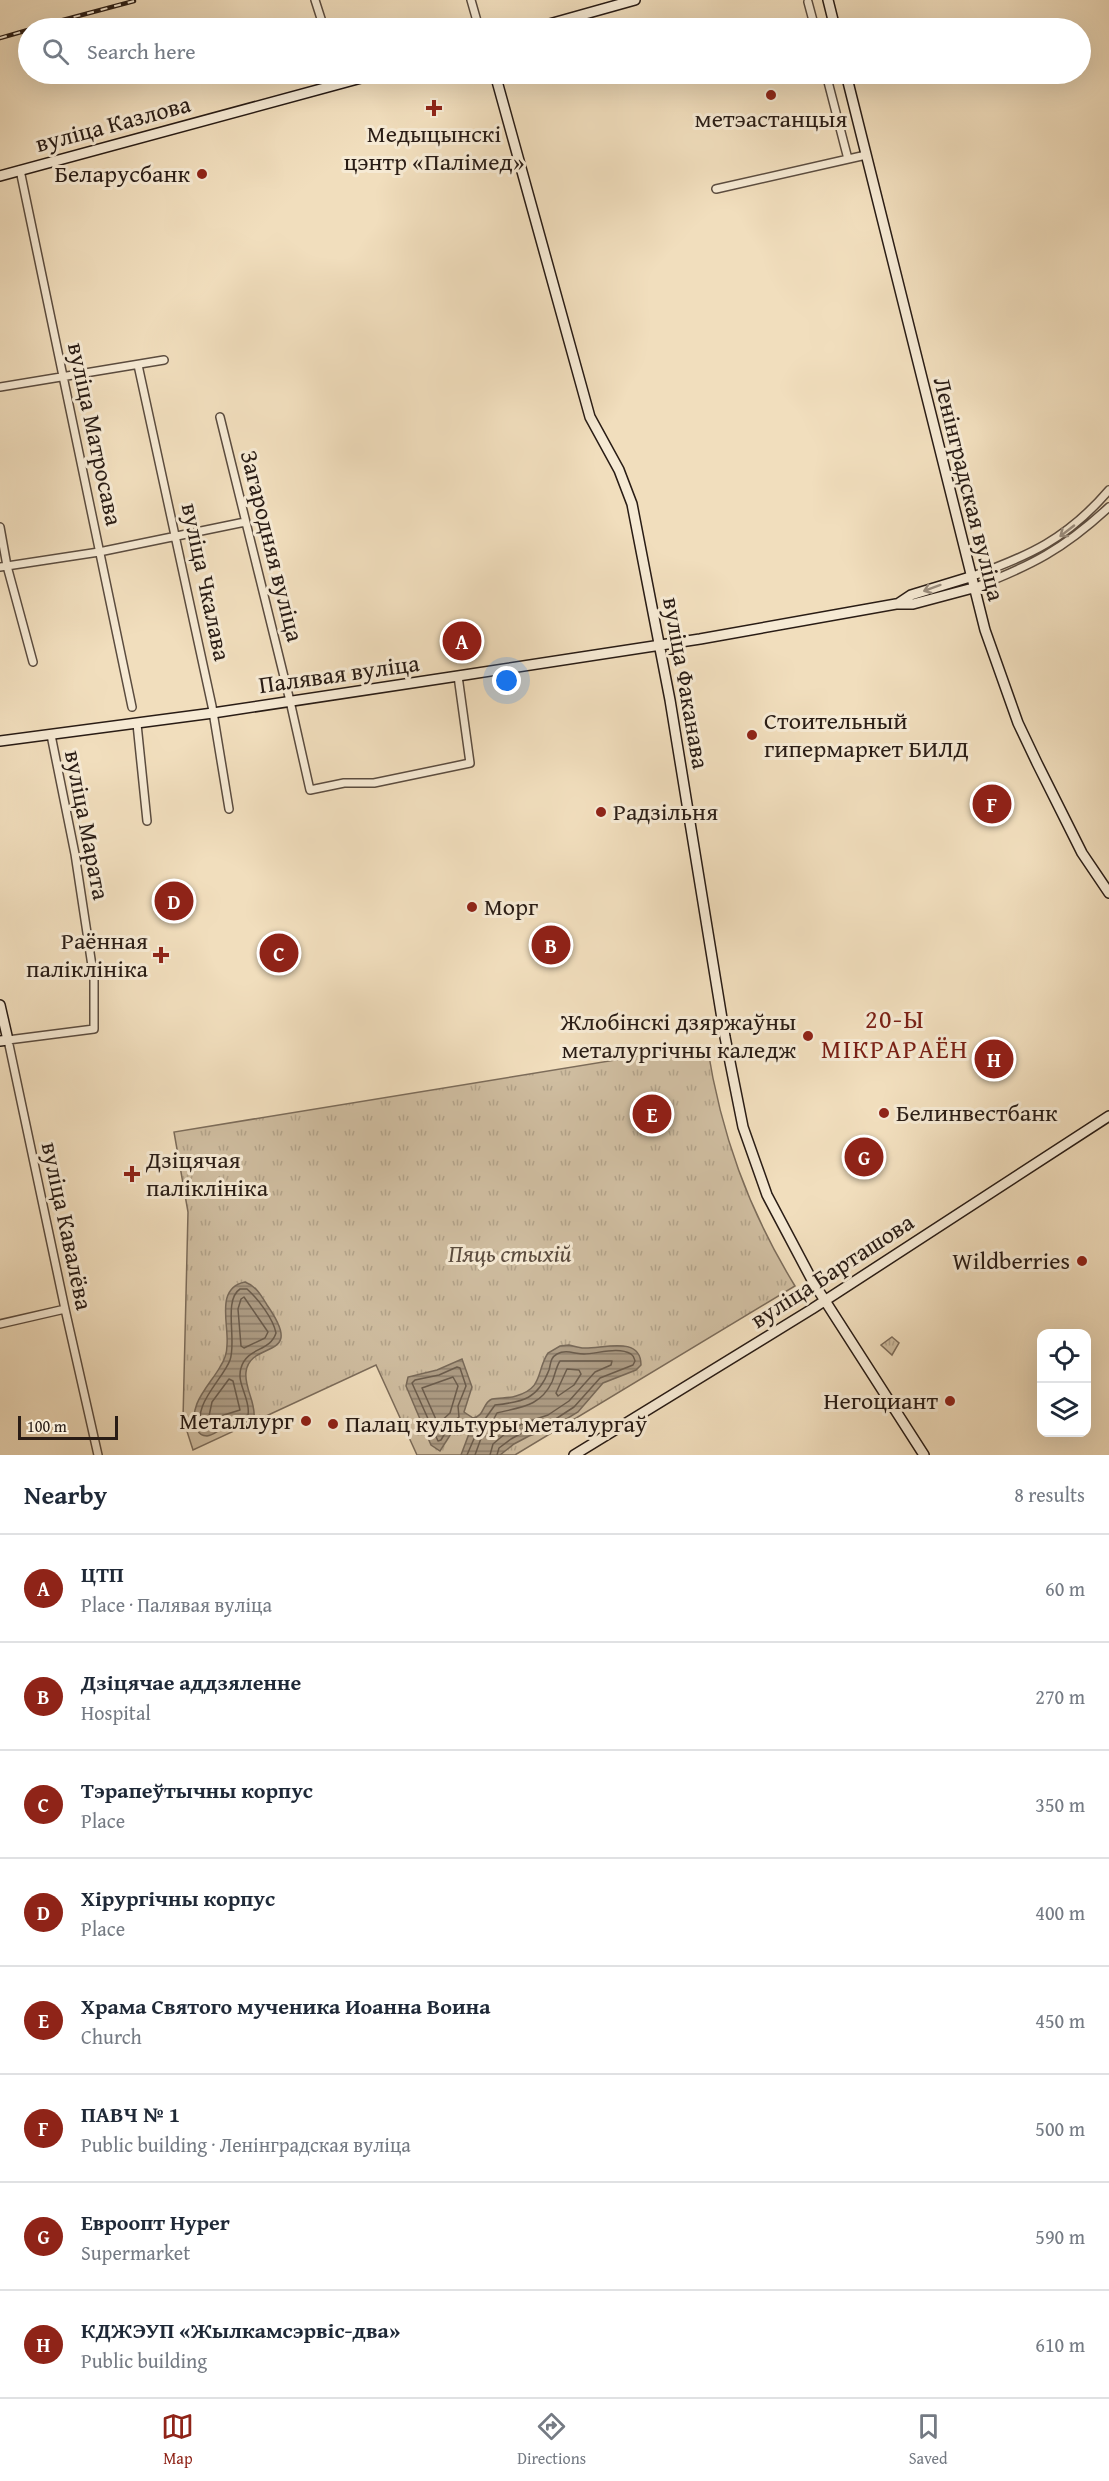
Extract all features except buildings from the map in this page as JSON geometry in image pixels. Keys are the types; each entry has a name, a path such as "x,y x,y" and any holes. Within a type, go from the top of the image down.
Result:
{"main road":[{"path":"571,18 635,0"},
{"path":"828,0 832,18"},
{"name":"вуліца Казлова","path":"0,176 318,84"},
{"name":"вуліца Факанава","path":"498,84 590,417 619,470 632,504 660,645 736,1100 746,1139 767,1195 825,1300 924,1455"},
{"name":"Ленінградская вуліца","path":"848,84 984,630 1018,723 1082,853 1109,893"},
{"name":"Палявая вуліца","path":"897,604 911,596 970,577"},
{"name":"Палявая вуліца","path":"0,741 213,713 660,645 850,614 897,604 913,604 973,588"},
{"name":"вуліца Кавалёва","path":"0,1005 4,1041"},
{"name":"вуліца Барташова","path":"574,1455 825,1300 1109,1116"}],"street":[{"path":"315,0 321,18"},
{"path":"471,0 476,18"},
{"path":"808,2 812,18"},
{"path":"829,84 848,159"},
{"path":"716,189 866,155"},
{"name":"вуліца Матросава","path":"20,170 132,707"},
{"path":"0,387 164,360"},
{"name":"вуліца Чкалава","path":"138,365 213,713 229,809"},
{"name":"Загародняя вуліца","path":"220,417 310,790 344,783 374,783 470,763 458,676"},
{"path":"970,577 1022,558 1047,545 1069,530 1109,490"},
{"path":"973,588 1052,554 1076,537 1109,507"},
{"path":"4,566 99,552 245,522"},
{"path":"0,527 4,566 33,662"},
{"path":"137,724 147,821"},
{"name":"вуліца Марата","path":"4,1041 94,1029 94,979 75,854 51,735"},
{"name":"вуліца Кавалёва","path":"4,1041 98,1455"},
{"path":"0,1324 65,1309"}],"green space":[{"name":"Пяць стыхій","path":"707,1045 720,1109 739,1170 763,1228 795,1286 515,1455 417,1455 376,1365 193,1450 183,1419 188,1212 174,1132"},
{"path":"892,1337 899,1343 892,1355 881,1345"}],"water":[{"path":"245,1282 260,1294 278,1323 281,1335 279,1343 250,1362 246,1372 254,1418 243,1424 204,1436 197,1429 194,1420 197,1404 226,1354 226,1308 230,1291"},
{"path":"560,1346 584,1348 628,1347 635,1350 641,1365 636,1370 603,1383 578,1412 553,1427 514,1444 500,1455 461,1455 470,1431 459,1425 456,1426 440,1451 431,1445 406,1386 408,1377 437,1370 462,1359 472,1387 464,1412 473,1418 480,1415 492,1399 525,1393 535,1384 548,1353"}],"railway":[{"path":"70,18 134,1"},
{"path":"0,38 18,33"}],"place":[{"name":"метэастанцыя","path":"771,95"},
{"name":"Медыцынскі цэнтр «Палімед»","path":"434,108"},
{"name":"Беларусбанк","path":"202,174"},
{"name":"ЦТП","path":"462,641"},
{"name":"Стоительный гипермаркет БИЛД","path":"752,735"},
{"name":"ПАВЧ № 1","path":"992,804"},
{"name":"Радзільня","path":"601,812"},
{"name":"Хірургічны корпус","path":"174,901"},
{"name":"Морг","path":"472,907"},
{"name":"Дзіцячае аддзяленне","path":"551,945"},
{"name":"Тэрапеўтычны корпус","path":"279,953"},
{"name":"Раённая паліклініка","path":"161,955"},
{"name":"Жлобінскі дзяржаўны металургічны каледж","path":"808,1036"},
{"name":"КДЖЭУП «Жылкамсэрвіс-два»","path":"994,1059"},
{"name":"Белинвестбанк","path":"884,1113"},
{"name":"Храма Святого мученика Иоанна Воина","path":"652,1114"},
{"name":"Евроопт Hyper","path":"864,1157"},
{"name":"Дзіцячая паліклініка","path":"132,1174"},
{"name":"Wildberries","path":"1082,1261"},
{"name":"Негоциант","path":"950,1401"},
{"name":"Металлург","path":"306,1421"},
{"name":"Палац культуры металургаў","path":"333,1424"}],"district":[{"name":"20-Ы МІКРАРАЁН","path":"895,1034"}]}
